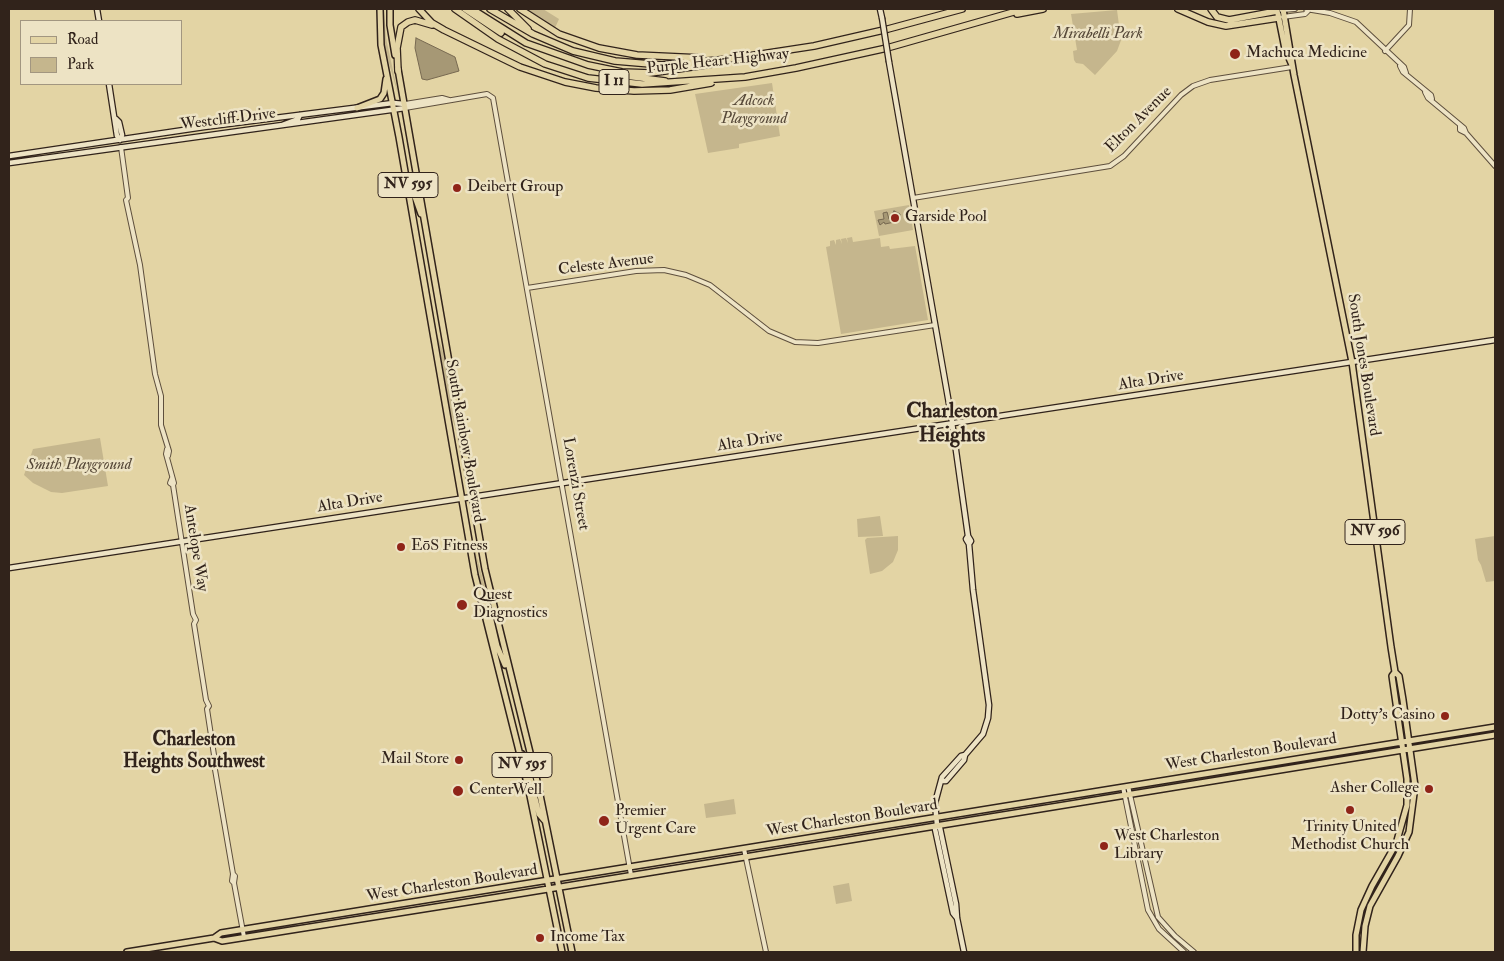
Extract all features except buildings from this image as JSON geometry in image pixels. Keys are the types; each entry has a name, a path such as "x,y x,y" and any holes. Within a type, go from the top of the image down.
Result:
{"highway":[{"path":"419,9 432,23 444,30 520,67 548,78 586,87 622,91 653,91 690,87 746,77"},
{"name":"Purple Heart Highway","path":"456,9 512,48 545,64 571,73 630,84 746,77 857,55 1024,9"},
{"path":"465,9 494,29 564,62 605,73 667,81 697,81"},
{"path":"472,9 532,47 588,65 639,73 673,72 750,56"},
{"name":"Purple Heart Highway","path":"490,9 533,34 573,51 626,63 662,65 729,59 846,39 962,9"},
{"path":"508,9 533,34"},
{"path":"520,9 559,34 605,49 665,57 729,59"},
{"path":"974,23 1043,9"},
{"path":"1178,9 1208,22 1226,26 1280,12"},
{"path":"1211,9 1217,16 1226,20 1280,12"},
{"path":"1253,16 1264,9"},
{"path":"398,71 397,37 404,24 418,20 444,30"}],"main road":[{"name":"NV 595","path":"380,9 379,34 394,106"},
{"name":"NV 595","path":"390,9 391,33 405,106"},
{"path":"880,9 952,424 968,536 971,540 969,544 989,711 982,734 965,755 958,759 942,777 935,799 937,825 935,829 964,952"},
{"name":"South Jones Boulevard","path":"1280,12 1285,49 1289,63 1292,66 1352,362 1395,672 1399,676 1415,786 1413,812 1404,845 1370,906 1365,926 1363,949"},
{"path":"357,108 376,102 382,96 386,71"},
{"path":"109,85 116,120 116,134 120,143"},
{"name":"Westcliff Drive","path":"9,156 343,118 394,106"},
{"name":"South Rainbow Boulevard","path":"394,106 480,594 518,747 563,952"},
{"name":"Westcliff Drive","path":"9,163 120,143 334,110 405,106"},
{"name":"South Rainbow Boulevard","path":"405,106 485,569 538,785 572,952"},
{"path":"334,110 340,112 343,118"},
{"path":"280,126 298,119 300,115"},
{"path":"258,121 259,128"},
{"path":"409,192 415,197 425,222"},
{"name":"Alta Drive","path":"9,568 1495,340"},
{"path":"480,594 486,599 497,646 510,675"},
{"name":"South Jones Boulevard","path":"1355,949 1361,910 1402,828 1407,805 1407,779 1392,676 1395,672"},
{"name":"West Charleston Boulevard","path":"127,952 154,950 214,938 221,933 1495,727"},
{"name":"West Charleston Boulevard","path":"214,938 222,940 244,937 549,889 1495,734"},
{"path":"518,747 527,764 532,783 538,785"},
{"path":"942,781 946,781 964,760 965,755"},
{"path":"1292,767 1295,763 1308,757"},
{"path":"950,776 950,772 958,759"},
{"path":"528,791 534,794 539,814 546,822"},
{"path":"937,825 940,828 953,886 954,904"},
{"path":"862,837 875,828"},
{"path":"1388,858 1392,866"},
{"path":"1388,858 1388,873"},
{"path":"943,866 953,886"},
{"path":"1355,949 1363,949"}],"street":[{"path":"1280,12 1295,9"},
{"path":"1385,51 1409,26 1410,9"},
{"path":"1280,12 1305,14 1307,10 1330,13 1350,20 1385,51 1400,66 1401,70 1460,126 1460,130 1466,133 1494,160 1495,166"},
{"name":"Elton Avenue","path":"913,198 1110,166 1124,156 1181,95 1193,86 1210,80 1292,66"},
{"name":"Westcliff Drive","path":"405,106 442,98 449,100 487,94 493,97"},
{"name":"Lorenzi Street","path":"493,97 631,875"},
{"name":"Antelope Way","path":"120,143 128,198 126,200 129,204 138,263 136,266 139,270 147,319 145,322 148,328 158,392 157,396 159,398 162,420 165,423 166,454 172,478 170,483 173,485 193,614 192,621 206,700 204,703 207,709 214,755 217,761 223,811 226,814 224,820 233,874 231,877 234,883 244,937"},
{"name":"Celeste Avenue","path":"527,288 636,271 664,270 686,275 710,285 769,331 795,342 818,343 935,325"},
{"path":"1126,786 1148,910 1156,924 1184,952"},
{"path":"1127,794 1158,917 1175,936 1194,952"},
{"path":"744,849 766,952"},
{"path":"1145,890 1152,889"}],"green space":[{"path":"382,9 384,9 386,38 399,98 382,39"},
{"path":"525,9 543,9 559,19 555,28"},
{"name":"Mirabelli Park","path":"1117,10 1119,25 1123,35 1117,51 1095,75 1083,64 1076,63 1074,60 1073,51 1077,50 1071,14"},
{"name":"Adcock Playground","path":"772,83 780,136 739,144 739,148 708,153 695,94"},
{"path":"909,205 913,230 879,236 874,211"},
{"path":"852,237 853,242 880,238 881,247 889,246 890,249 915,246 928,320 841,334 826,247 830,246 830,241 834,240 836,245 836,240 840,239 842,244 841,239 846,238 848,243 847,238"},
{"path":"437,334 443,352 466,489 456,431 451,414"},
{"name":"Smith Playground","path":"100,438 108,486 62,493 51,492 33,483 24,475 33,449"},
{"path":"467,508 475,550 490,606 483,593"},
{"path":"880,516 883,536 858,537 857,519"},
{"path":"898,536 898,550 893,562 882,571 870,574 865,540 867,538"},
{"path":"1495,536 1495,581 1486,582 1478,560 1475,539"},
{"path":"734,799 736,814 706,818 704,804"},
{"path":"849,883 852,901 836,904 833,886"}],"shaded area":[{"path":"416,38 455,57 459,71 427,80 422,79 415,48"},
{"name":"Garside Pool","path":"894,211 900,214 899,221 885,224 884,222 880,225 878,220 884,219 883,213 887,212 889,219"}],"place":[{"name":"Machuca Medicine","path":"1235,54"},
{"name":"Deibert Group","path":"457,188"},
{"name":"Garside Pool","path":"895,218"},
{"name":"EōS Fitness","path":"401,547"},
{"name":"Quest Diagnostics","path":"462,605"},
{"name":"Dotty's Casino","path":"1445,716"},
{"name":"Mail Store","path":"459,760"},
{"name":"Asher College","path":"1429,789"},
{"name":"CenterWell","path":"458,791"},
{"name":"Trinity United Methodist Church","path":"1350,810"},
{"name":"Premier Urgent Care","path":"604,821"},
{"name":"West Charleston Library","path":"1104,846"},
{"name":"Income Tax","path":"540,938"}],"district":[{"name":"Charleston Heights","path":"952,424"},
{"name":"Charleston Heights Southwest","path":"194,752"}]}
